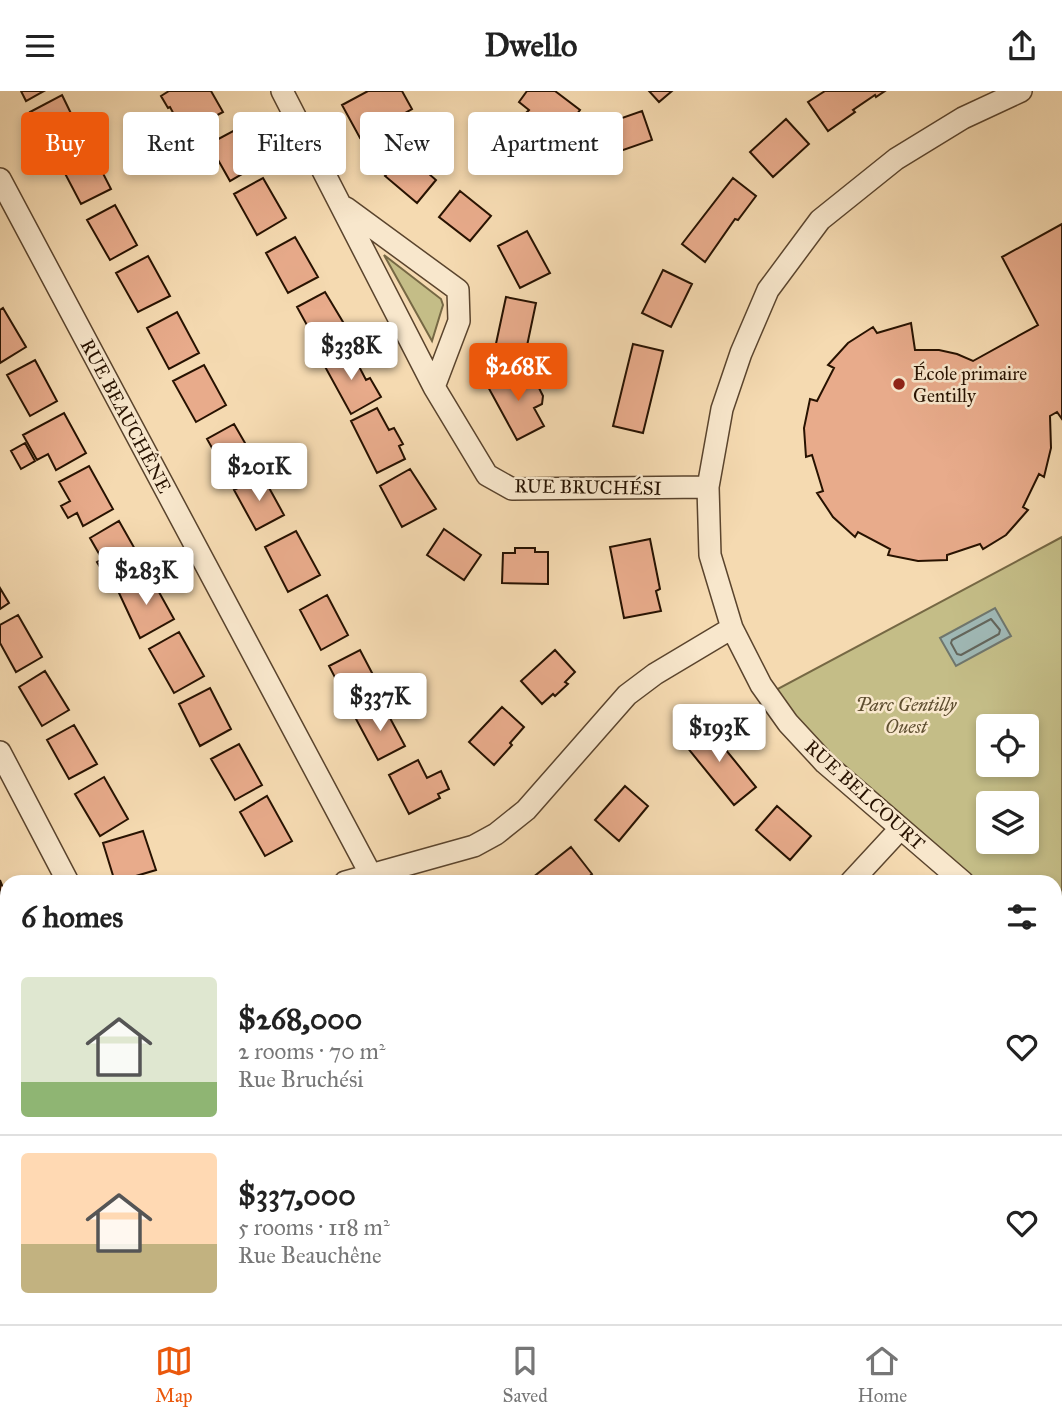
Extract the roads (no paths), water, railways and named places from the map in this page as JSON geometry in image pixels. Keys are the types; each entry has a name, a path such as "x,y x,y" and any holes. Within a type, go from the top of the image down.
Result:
{"street":[{"name":"RUE BRUCHÉSI","path":"282,91 434,387 487,475 512,489 708,487"},
{"name":"RUE BELCOURT","path":"955,875 825,763 788,723 761,685 732,628 710,555 708,487 722,409 741,353 768,290 820,220 895,159 963,118 1021,91"},
{"name":"RUE BEAUCHÊNE","path":"0,179 371,875"},
{"path":"341,205 458,290 459,321 434,387"},
{"path":"371,875 474,846 496,834 526,810 627,695 655,674 732,628"},
{"path":"0,752 64,875"},
{"path":"857,875 900,829"}],"water":[{"path":"995,608 1011,636 956,666 940,638"}],"place":[{"name":"École primaire Gentilly","path":"899,384"}],"park label":[{"name":"Parc Gentilly Ouest","path":"906,715"}]}
